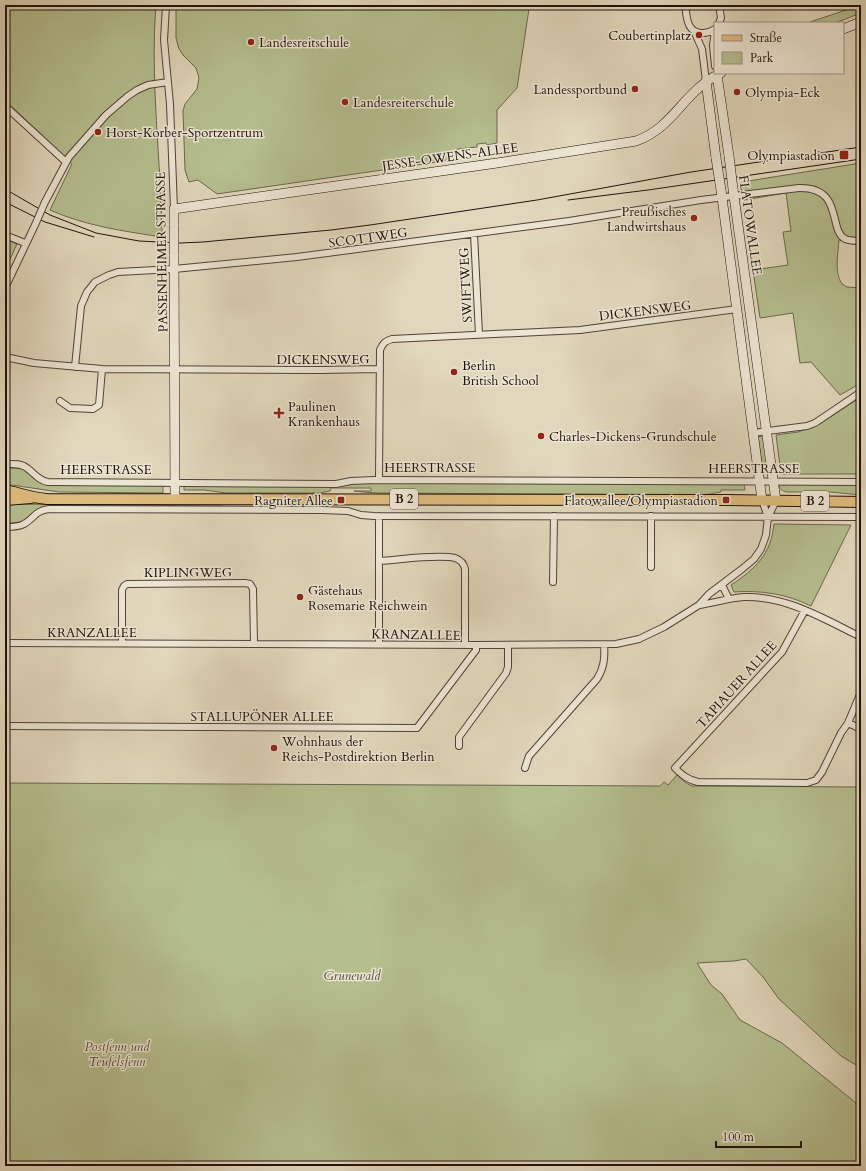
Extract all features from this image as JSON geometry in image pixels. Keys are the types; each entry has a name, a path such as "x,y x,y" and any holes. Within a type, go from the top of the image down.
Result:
{"main road":[{"path":"844,29 861,22"},
{"name":"JESSE-OWENS-ALLEE","path":"174,209 636,142 652,135 662,127 690,95 715,74"},
{"name":"FLATOWALLEE","path":"717,74 772,481 776,500"},
{"name":"FLATOWALLEE","path":"706,81 762,500"},
{"name":"PASSENHEIMER STRASSE","path":"174,209 175,499"},
{"path":"737,309 749,307"},
{"name":"B 2","path":"5,490 17,492 32,498"},
{"name":"B 2","path":"5,500 24,500 32,498 776,500 861,502"}],"street":[{"name":"PASSENHEIMER STRASSE","path":"166,5 164,40 168,82 174,209"},
{"path":"685,5 688,23 694,31 702,49 706,81"},
{"path":"719,5 721,18 719,22"},
{"path":"694,31 707,34 714,30"},
{"path":"714,38 714,52"},
{"path":"5,288 9,271 26,243 66,162 106,115 128,96 148,85 168,82"},
{"path":"5,106 66,162"},
{"name":"SCOTTWEG","path":"75,367 82,306 87,292 95,282 108,275 118,272 174,265 297,257 474,234 734,192 799,188 812,189 823,195 828,200 833,210 839,231 844,238 861,241"},
{"name":"SWIFTWEG","path":"474,234 479,334"},
{"path":"5,235 26,243"},
{"name":"DICKENSWEG","path":"5,357 34,363 102,369 380,369 380,350 382,345 386,341 392,339 580,330 737,309"},
{"path":"60,401 70,408 96,408 99,405 102,369"},
{"path":"379,480 380,369"},
{"path":"753,433 807,426 815,423 861,392"},
{"name":"HEERSTRASSE","path":"5,464 23,466 38,479 48,482 336,484 362,480 861,482"},
{"path":"762,500 768,517"},
{"path":"768,517 776,500"},
{"path":"5,527 22,525 38,512 49,509 322,510 348,511 361,515 379,516 861,517"},
{"path":"379,516 379,644"},
{"path":"553,582 554,516"},
{"path":"651,516 651,567"},
{"name":"KRANZALLEE","path":"5,643 604,645 628,642 651,634 699,605 708,594 742,569 758,554 766,535 768,517"},
{"path":"379,561 438,557 455,558 460,560 464,564 465,569 465,645"},
{"name":"KIPLINGWEG","path":"122,643 122,590 127,584 245,583 250,584 253,589 254,644"},
{"path":"722,585 729,599"},
{"path":"699,605 743,597 766,598 806,610 861,637"},
{"name":"TAPIAUER ALLEE","path":"806,610 782,652 675,768 691,781 698,782 807,783 816,780 819,776 841,733 848,723"},
{"name":"STALLUPÖNER ALLEE","path":"5,726 417,728 476,650 476,645"},
{"path":"459,746 459,738 506,673 508,667 508,645"},
{"path":"525,768 529,756 602,672 604,645"},
{"path":"861,692 848,723 861,729"}],"green space":[{"name":"Horst-Korber-Sportzentrum","path":"5,5 156,5 154,63 162,237 91,224 50,210 72,164 5,100"},
{"name":"Landesreiterschule","path":"176,5 532,5 529,9 517,88 497,110 497,143 487,145 486,143 477,144 477,147 457,149 455,157 444,161 217,194 198,180 189,182 185,170 183,111 185,104 197,89 199,78 196,68 179,49 176,38"},
{"path":"861,5 861,13 838,22 810,22"},
{"path":"861,163 861,242 839,240 837,269 842,284 847,287 861,288 861,383 840,395 811,362 800,363 793,313 760,318 753,270 788,265 783,232 791,231 786,193 744,200 742,182"},
{"path":"5,239 17,244 7,266 5,265"},
{"path":"861,397 861,474 781,474 776,435 798,432 818,425"},
{"path":"758,437 764,437 768,471 763,471"},
{"path":"5,468 22,468 36,480 44,484 163,485 163,493 59,492 5,484"},
{"path":"360,482 744,484 745,490 721,490 721,492 704,495 377,493 354,491 371,491 371,488 331,488 330,491 320,493 226,493 204,490 184,490 184,485"},
{"path":"779,484 861,484 861,495 830,492 787,492 781,490"},
{"path":"5,504 223,506 223,508 45,507 23,522 5,524"},
{"path":"774,524 851,525 811,606 793,598 764,592 734,592 731,585 754,567 765,553 772,535"},
{"name":"Grunewald","path":"677,775 692,786 861,787 861,1068 841,1056 779,999 763,977 746,959 697,963 711,985 722,994 740,1020 782,1043 861,1107 861,1166 5,1166 5,783 660,786 664,782 668,785"}],"tram line":[{"path":"5,189 50,215 96,233 139,241 180,243 203,242 370,225 537,200 691,172 861,147"},
{"path":"568,200 861,159"},
{"path":"5,202 45,222 94,237"}],"place":[{"name":"Coubertinplatz","path":"699,35"},
{"name":"Landesreitschule","path":"251,42"},
{"name":"Landessportbund","path":"635,89"},
{"name":"Olympia-Eck","path":"737,92"},
{"name":"Landesreiterschule","path":"345,102"},
{"name":"Horst-Korber-Sportzentrum","path":"98,132"},
{"name":"Olympiastadion","path":"844,155"},
{"name":"Preußisches Landwirtshaus","path":"694,218"},
{"name":"Berlin British School","path":"454,372"},
{"name":"Paulinen Krankenhaus","path":"279,413"},
{"name":"Charles-Dickens-Grundschule","path":"541,436"},
{"name":"Ragniter Allee","path":"341,500"},
{"name":"Flatowallee/Olympiastadion","path":"726,500"},
{"name":"Gästehaus Rosemarie Reichwein","path":"300,597"},
{"name":"Wohnhaus der Reichs-Postdirektion Berlin","path":"274,748"}],"park label":[{"name":"Postfenn und Teufelsfenn","path":"117,1054"}]}
